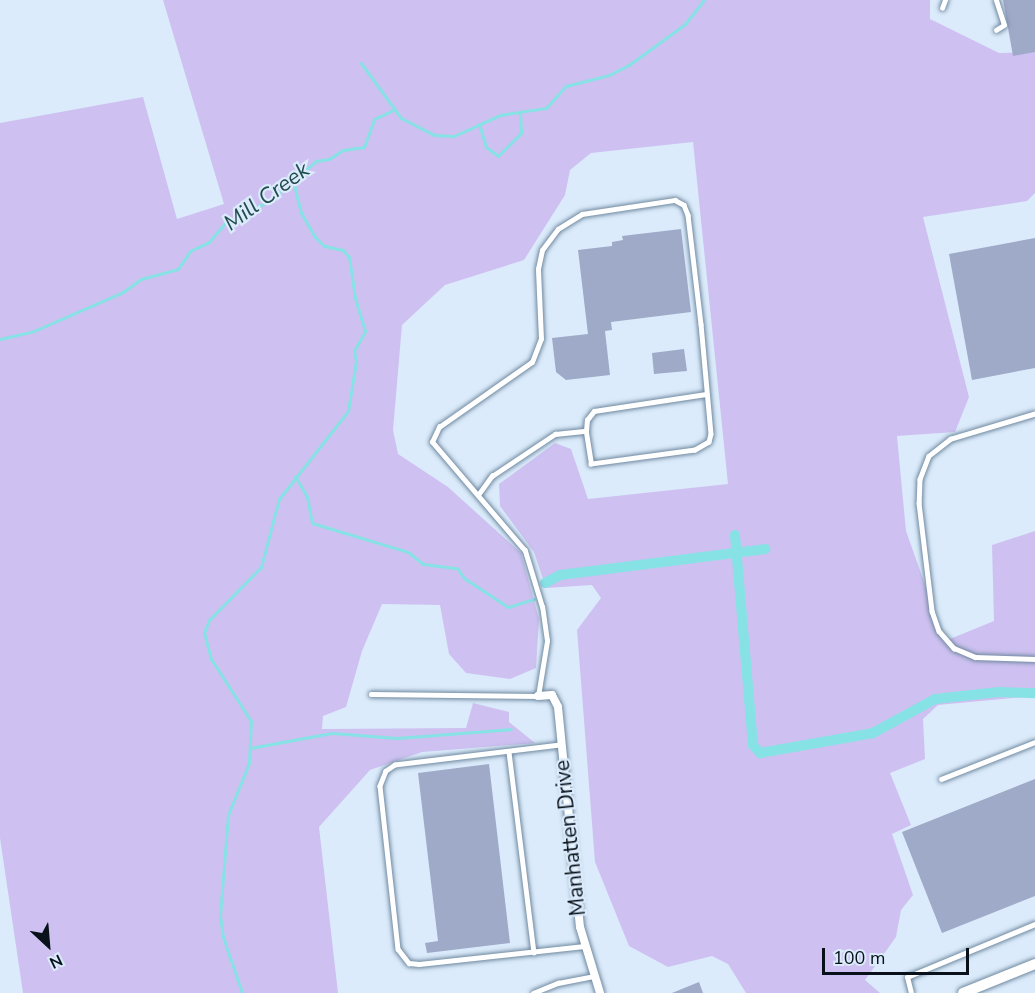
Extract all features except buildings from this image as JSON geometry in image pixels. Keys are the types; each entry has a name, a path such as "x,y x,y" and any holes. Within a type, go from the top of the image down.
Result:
{"street":[{"name":"Manhatten Drive","path":"538,696 552,695 556,700 584,946 600,993"},
{"path":"963,993 979,990 1035,964"}],"lane":[{"path":"942,8 945,0"},
{"path":"996,0 1004,26 996,30"},
{"path":"371,694 538,696 547,641 542,607 525,551 436,450 433,435 531,362 541,339 538,269 542,250 558,229 582,214 675,200 684,205 711,434 703,448 591,464 586,431 590,414 603,407 706,394"},
{"path":"1035,414 951,439 929,456 920,479 919,503 932,611 939,631 954,648 975,657 1035,659"},
{"path":"478,495 492,476 555,434 586,431"},
{"path":"941,779 1035,741"},
{"path":"560,745 395,765 381,778 398,949 409,963 419,964 584,946"},
{"path":"509,752 534,952"},
{"path":"911,993 907,977 1035,924"},
{"path":"533,993 558,983 594,976"}],"shaded area":[{"path":"163,0 930,0 930,19 999,53 1035,52 1035,193 1027,201 923,217 969,397 955,432 897,436 906,531 945,641 994,621 992,545 1035,531 1035,696 938,705 923,719 925,759 890,773 911,825 892,834 913,895 901,910 896,937 865,980 880,993 746,993 728,964 712,956 668,967 629,946 595,862 577,630 601,598 592,585 546,588 534,552 500,506 499,484 555,443 571,449 588,499 728,484 693,142 591,153 570,170 565,195 524,260 445,285 402,325 393,430 398,454 448,487 521,553 539,619 536,668 510,679 466,673 449,654 440,605 382,604 362,651 346,707 323,716 322,729 466,728 473,703 509,712 509,722 535,743 422,752 370,770 319,827 338,993 23,993 0,838 0,123 143,97 177,219 224,204"}],"waterway":[{"name":"Mill Creek","path":"361,63 401,118 434,135 454,136 500,115 546,108 566,86 609,75 629,65 685,24 704,0"},
{"name":"Mill Creek","path":"0,339 34,331 123,292 141,279 178,269 190,251 209,242 225,223 269,201 316,161 329,159 343,150 364,147 374,119 393,110"},
{"path":"479,124 486,147 498,156 521,133 520,113"},
{"path":"242,993 223,937 220,916 228,815 249,763 251,721 211,659 204,633 209,620 261,567 279,499 348,411 356,361 354,351 365,331 355,298 349,257 343,250 324,246 315,237 301,213 294,184"},
{"path":"295,476 307,497 312,523 408,552 423,564 457,568 464,578 508,607 534,599"},
{"path":"735,535 753,745 760,753 873,733 935,699 999,692 1035,693"},
{"path":"545,583 560,575 765,549"},
{"path":"250,748 332,733 397,738 511,729"}]}
